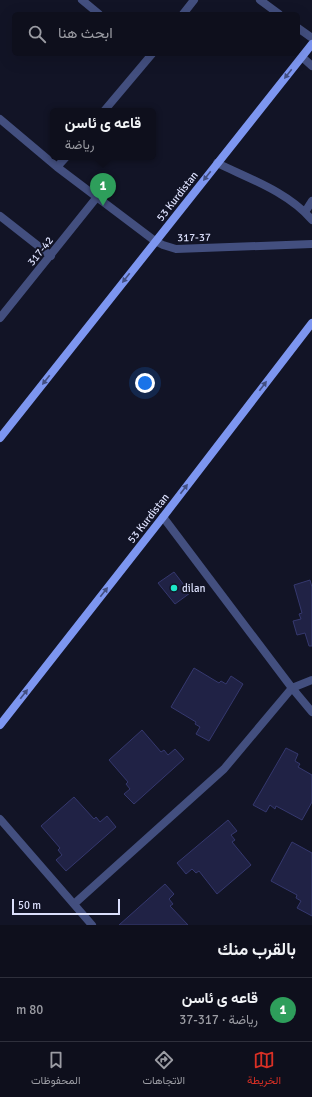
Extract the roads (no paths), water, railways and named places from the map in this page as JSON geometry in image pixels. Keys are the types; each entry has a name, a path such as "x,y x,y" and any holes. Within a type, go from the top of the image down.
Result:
{"main road":[{"name":"53 Kurdistan","path":"0,438 312,44"},
{"name":"53 Kurdistan","path":"0,725 163,517 312,323"}],"street":[{"path":"82,0 97,12"},
{"path":"185,12 194,0"},
{"path":"260,0 276,12"},
{"path":"300,29 312,38"},
{"path":"106,108 148,56"},
{"path":"302,57 312,66"},
{"name":"317-37","path":"0,119 57,167 155,241 163,245 176,249 312,244"},
{"path":"57,167 63,160"},
{"path":"217,163 281,194 305,212 312,220"},
{"name":"317-42","path":"0,318 97,197"},
{"path":"305,212 312,201"},
{"path":"0,216 51,256"},
{"path":"163,517 292,688 312,712"},
{"path":"74,904 224,769 292,688 312,680"},
{"path":"0,819 92,925"}],"place":[{"name":"قاعه ى ئاسن","path":"103,206"},
{"name":"dilan","path":"174,588"}]}
